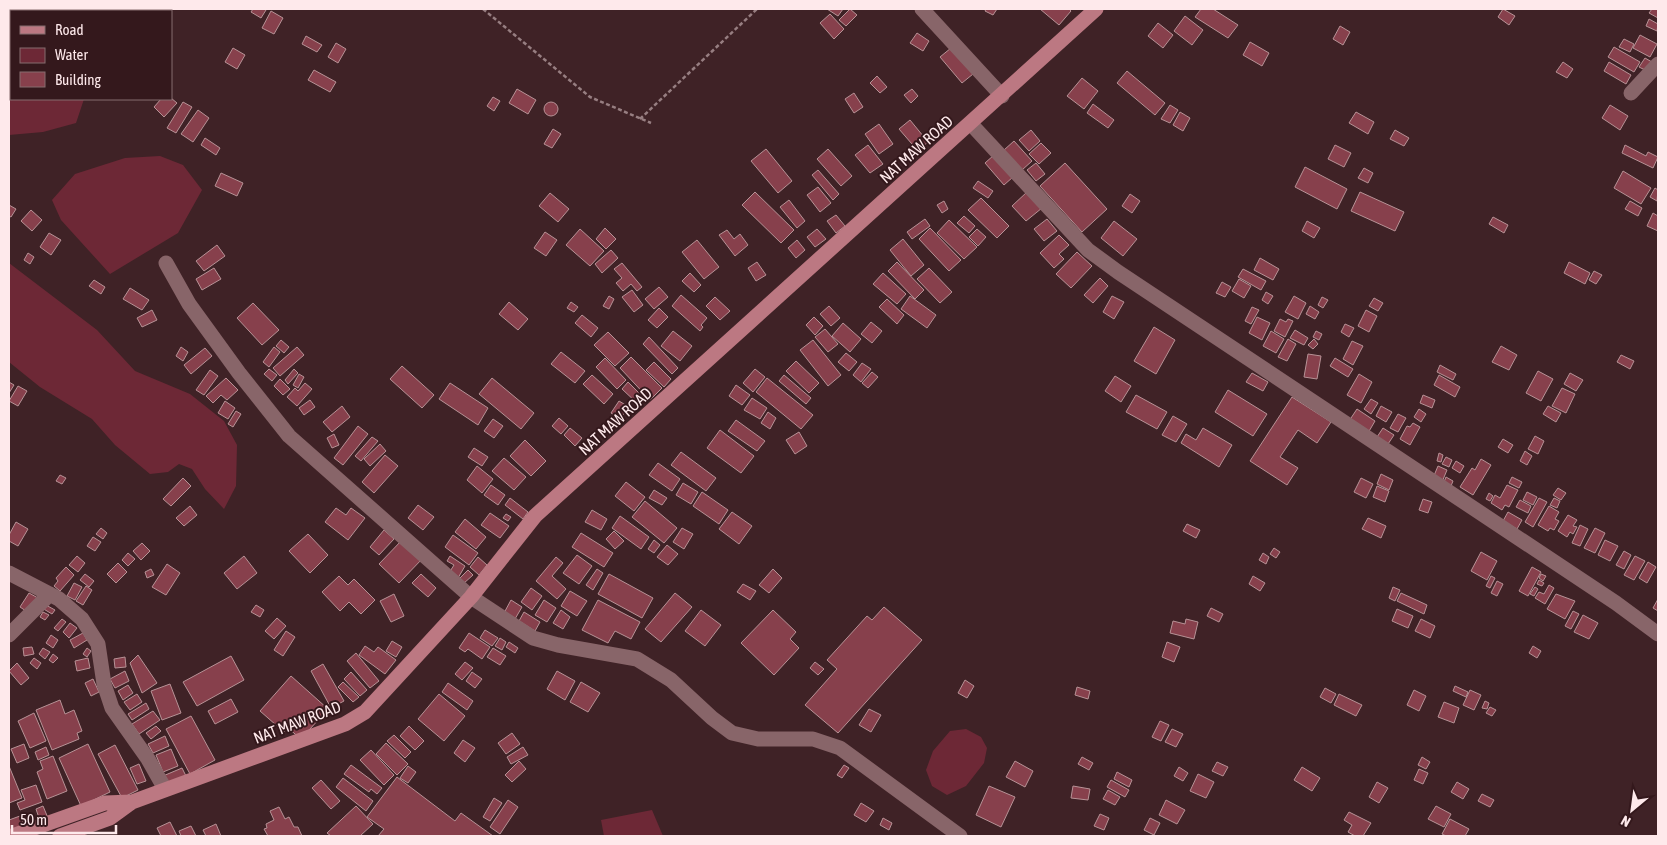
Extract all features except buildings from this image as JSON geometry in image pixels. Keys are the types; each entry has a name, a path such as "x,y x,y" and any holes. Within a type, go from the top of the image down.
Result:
{"main road":[{"name":"NAT MAW ROAD","path":"60,836 92,831 132,802 345,724 365,712 471,597 535,516 1002,96 1096,9"},
{"name":"NAT MAW ROAD","path":"12,836 105,803 132,802"},
{"path":"82,812 92,831"}],"street":[{"path":"922,9 1002,96"},
{"path":"1631,93 1658,64"},
{"path":"971,124 1088,250 1118,272 1616,603 1658,634"},
{"path":"166,263 189,304 238,374 289,436 471,597 533,638 558,645 638,659 671,680 712,718 732,733 758,739 813,738 840,748 960,836"},
{"path":"9,573 50,594 82,619 98,644 104,684 112,708 148,759 165,789"},
{"path":"9,635 50,594"}],"path":[{"path":"483,9 590,97 650,123"},
{"path":"640,119 757,9"}],"water":[{"path":"10,90 10,100 84,100 76,123 43,132 9,135"},
{"path":"160,156 183,165 202,190 178,233 110,274 61,220 52,200 75,174 125,158"},
{"path":"9,263 97,330 135,371 190,394 224,421 237,445 236,486 224,509 205,489 192,469 179,464 168,472 150,474 115,445 92,419 40,387 9,362"},
{"path":"966,729 981,737 987,748 984,763 966,786 947,795 932,786 926,770 933,751 950,731"},
{"path":"652,810 663,836 604,836 601,820"}]}
